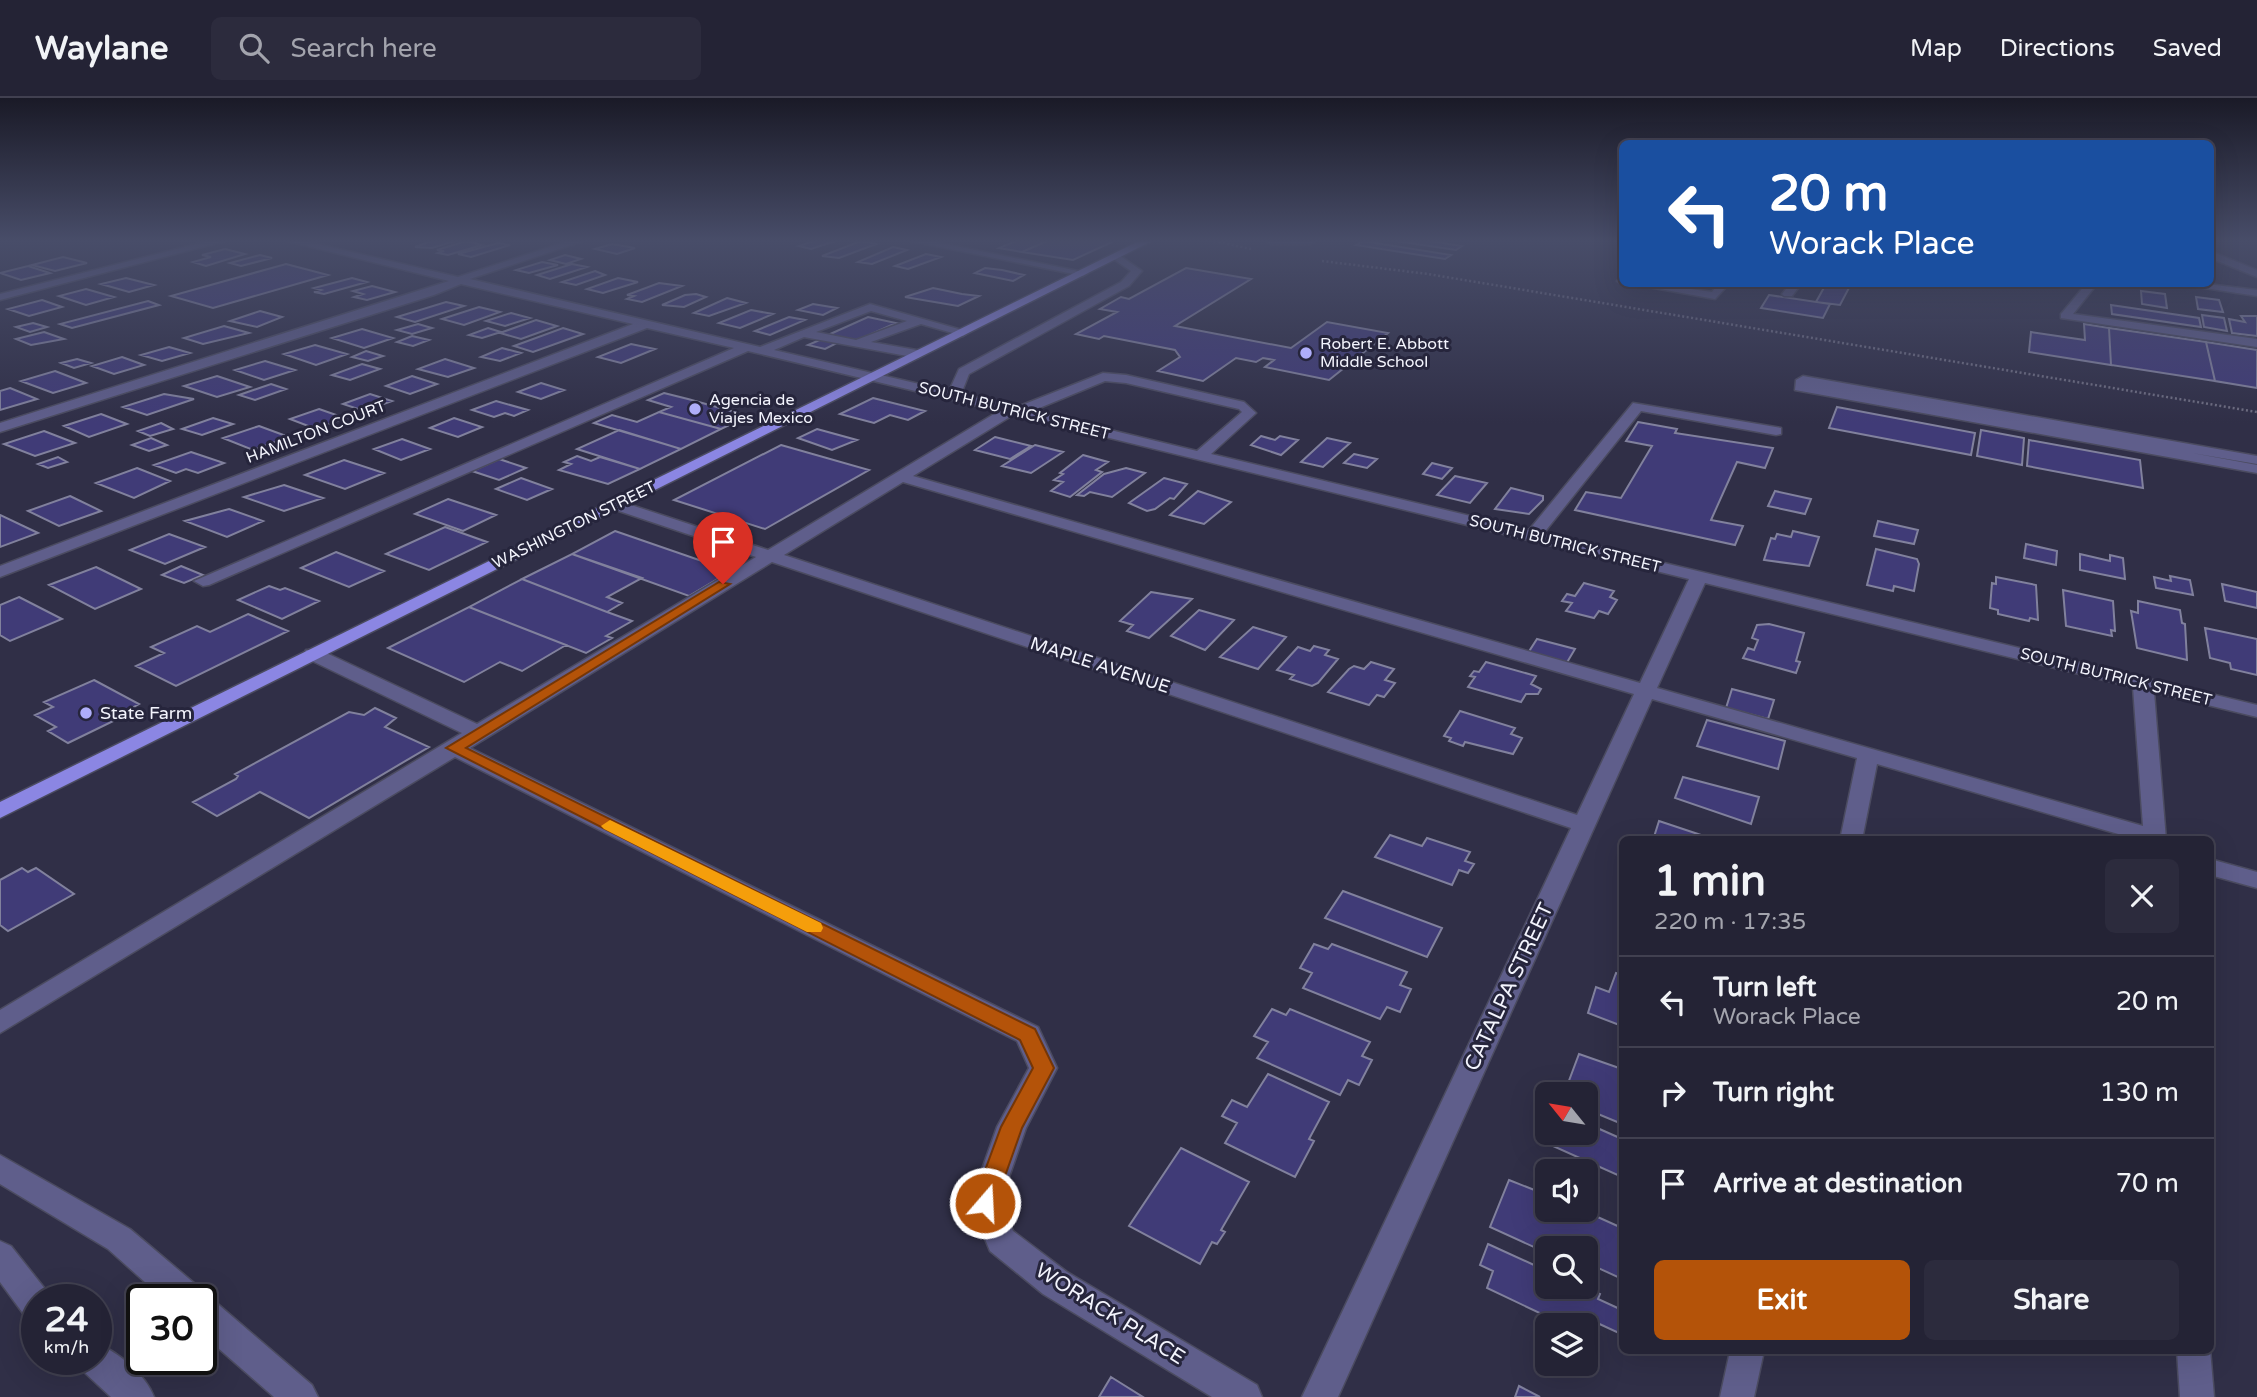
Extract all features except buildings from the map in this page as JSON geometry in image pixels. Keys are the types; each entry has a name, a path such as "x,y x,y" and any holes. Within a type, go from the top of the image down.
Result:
{"main road":[{"name":"WASHINGTON STREET","path":"0,811 1024,302"}],"street":[{"path":"0,428 394,302"},
{"name":"SOUTH BUTRICK STREET","path":"551,302 2257,711"},
{"path":"953,396 964,372 1093,302"},
{"path":"2076,302 2064,316 2257,343"},
{"path":"203,581 754,349 870,307 963,332"},
{"path":"814,363 890,329 923,320"},
{"name":"HAMILTON COURT","path":"0,572 645,324"},
{"path":"803,333 918,354"},
{"path":"0,1023 1014,411 1103,377 1126,379 1244,406 1249,413 1200,456"},
{"path":"2257,460 1803,380 1800,387 2257,468"},
{"path":"1533,536 1638,406 1776,431"},
{"path":"901,477 2145,836"},
{"name":"MAPLE AVENUE","path":"616,505 1584,825"},
{"name":"CATALPA STREET","path":"1320,1397 1699,576"},
{"name":"WORACK PLACE","path":"313,654 466,741 1028,1034 1044,1068 1012,1127 985,1203 1001,1241 1055,1283 1245,1397"},
{"path":"2143,684 2155,836"},
{"path":"1852,836 1868,755"},
{"path":"2214,868 2257,880"},
{"path":"0,1168 118,1239 170,1284"},
{"path":"0,1256 21,1284"},
{"path":"217,1325 300,1397"},
{"path":"1737,1397 1745,1354"},
{"path":"2194,1354 2197,1397"},
{"path":"112,1374 137,1397"}],"path":[{"path":"1594,302 2257,412"}],"slow traffic":[{"path":"610,826 814,928"}],"place":[{"name":"Robert E. Abbott Middle School","path":"1306,353"},
{"name":"Agencia de Viajes Mexico","path":"695,409"},
{"name":"State Farm","path":"86,713"}],"route":[{"path":"723,584 454,748 1028,1034 1044,1068 1012,1127 985,1203"}]}
